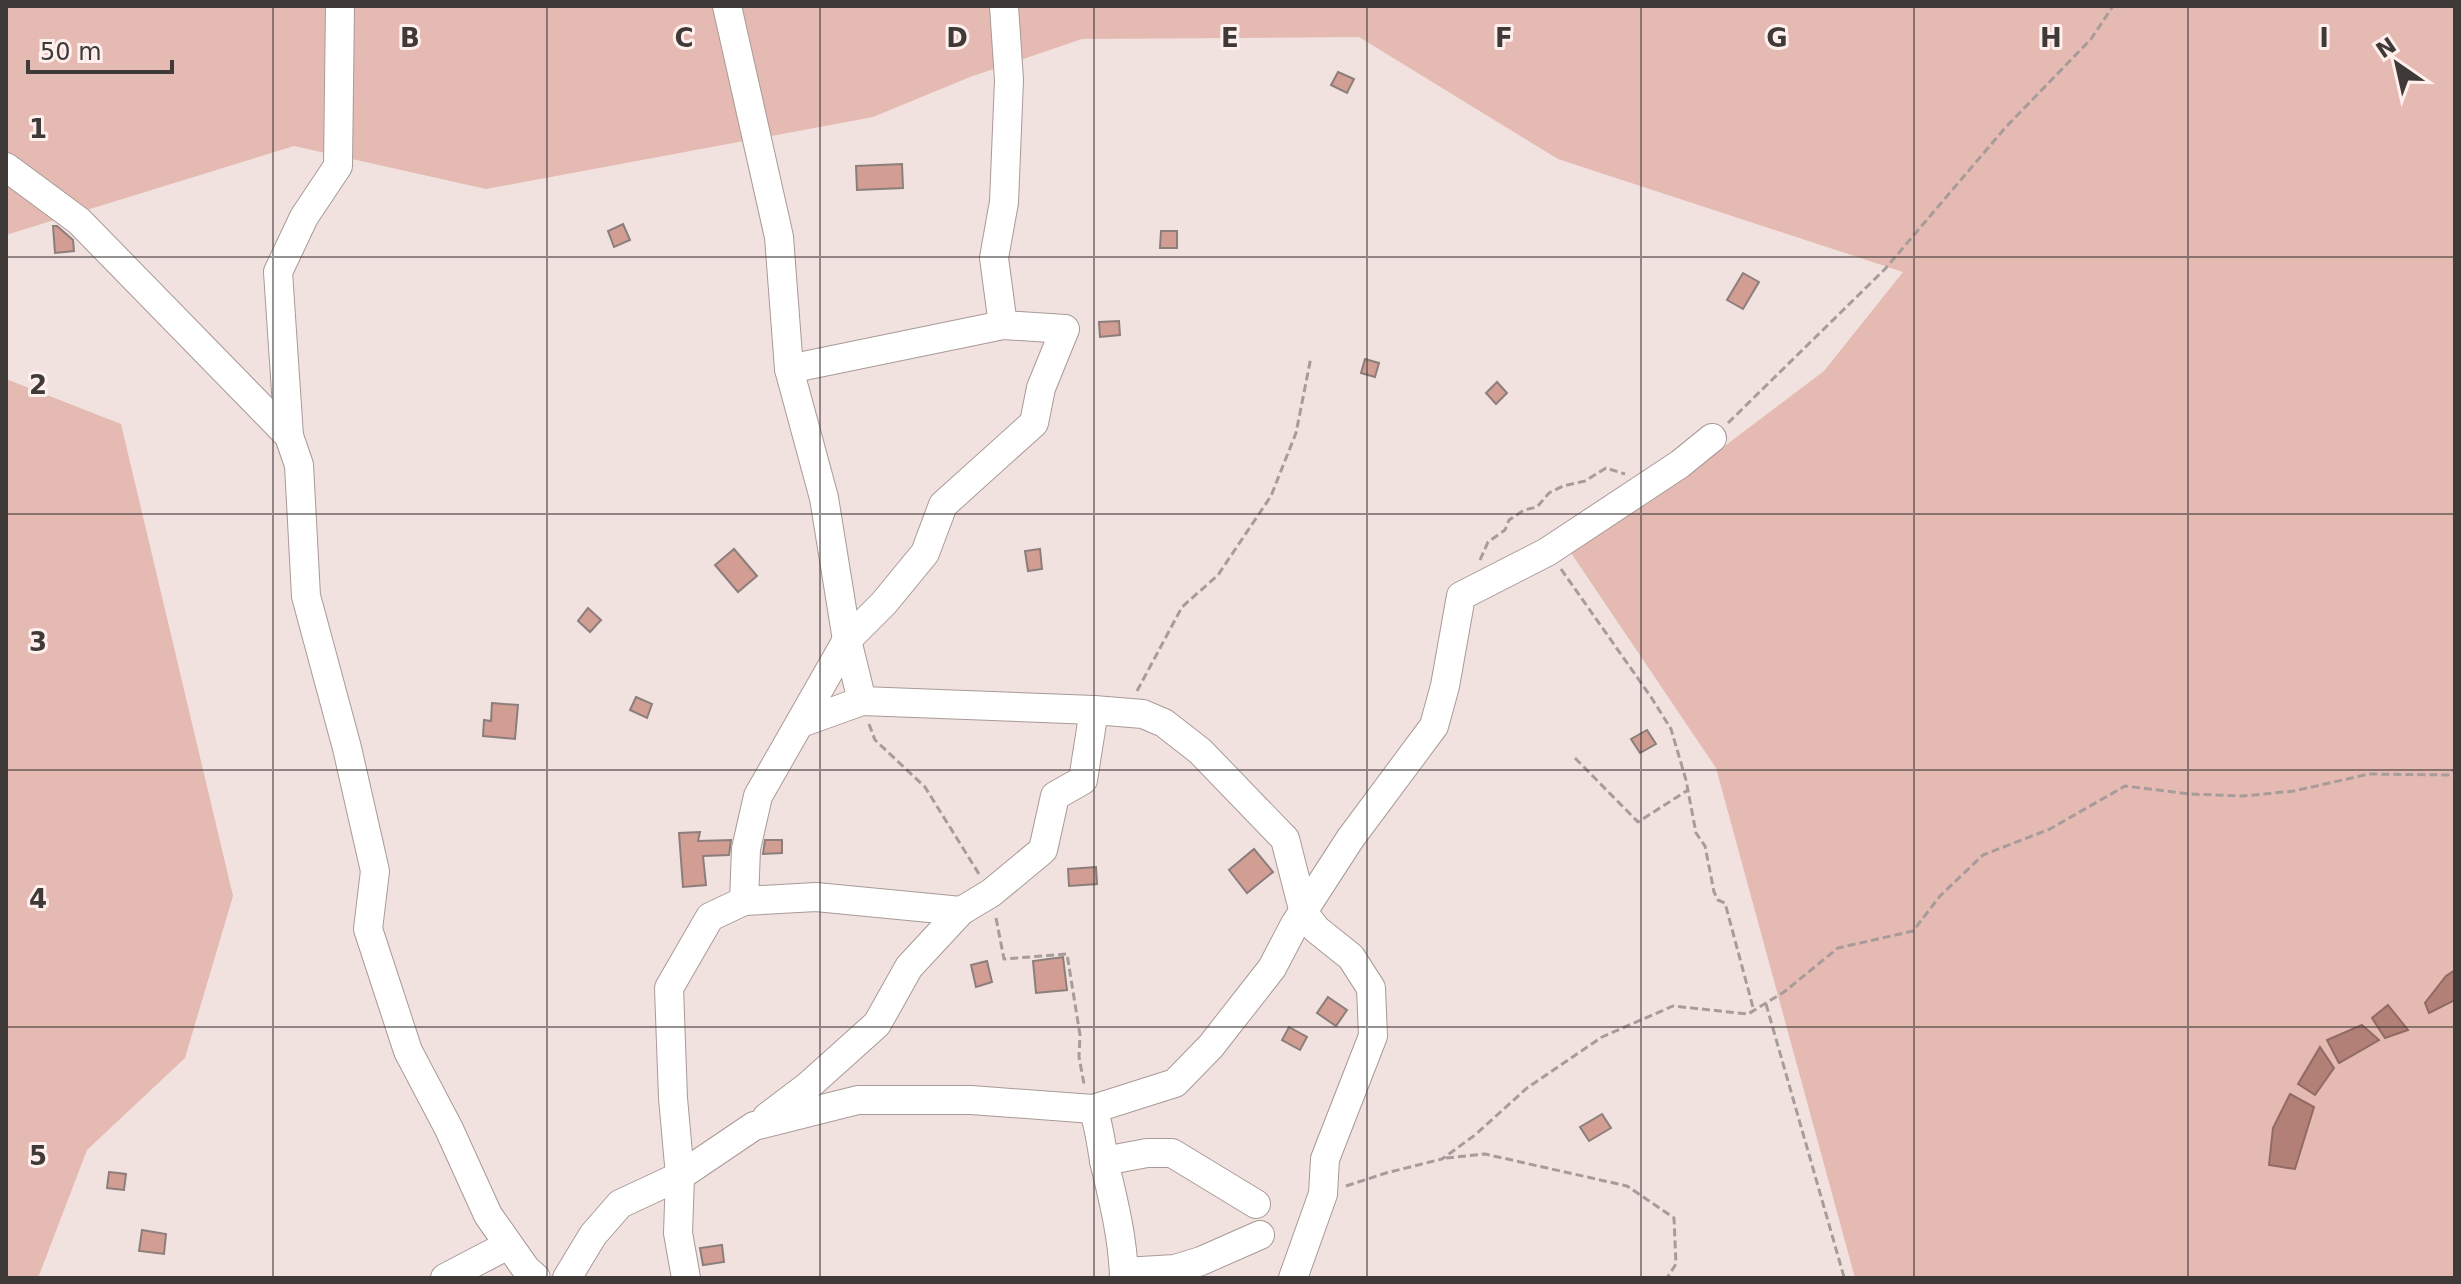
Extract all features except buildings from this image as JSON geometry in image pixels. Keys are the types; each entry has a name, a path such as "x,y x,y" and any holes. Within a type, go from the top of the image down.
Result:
{"street":[{"path":"340,6 338,166 304,217 278,272 289,436 299,465 306,596 347,748 375,871 368,929 408,1051 449,1129 488,1215 526,1269 536,1278"},
{"path":"727,6 779,237 789,369 824,498 847,640 862,701"},
{"path":"1003,325 994,258 1004,202 1009,80 1004,6"},
{"path":"6,167 79,221 289,436"},
{"path":"744,901 746,849 758,796 847,640 884,603 925,553 943,505 1034,423 1041,388 1065,329 1003,325 789,369"},
{"path":"754,1126 858,1100 971,1100 1093,1109 1175,1083 1211,1046 1272,968 1295,924 1350,839 1434,726 1445,686 1461,596 1554,548 1712,438"},
{"path":"801,723 862,701 1143,714 1164,723 1200,751 1285,839 1304,913 1316,929 1351,957 1371,988 1373,1036 1325,1159 1323,1194 1293,1278"},
{"path":"567,1278 593,1235 620,1204 680,1176 808,1086 877,1024 909,967 961,911 991,893 1043,850 1055,796 1083,780 1094,710"},
{"path":"686,1278 678,1233 680,1176 673,1098 669,988 710,917 744,901 816,897 961,911"},
{"path":"1093,1109 1121,1231 1124,1275 1175,1269 1260,1235"},
{"path":"1104,1161 1147,1153 1172,1153 1256,1204"},
{"path":"445,1278 508,1245"}],"path":[{"path":"1712,438 1885,269 2005,128 2091,39 2113,6"},
{"path":"1126,712 1182,607 1218,575 1271,496 1296,433 1311,357"},
{"path":"1470,592 1468,585 1480,565 1488,542 1505,530 1509,520 1524,510 1537,507 1549,493 1585,481 1606,468 1627,474 1660,476"},
{"path":"1554,548 1556,561 1671,729 1696,833 1705,846 1714,892 1718,900 1725,903 1754,1011"},
{"path":"1575,758 1638,822 1688,790"},
{"path":"1442,1159 1475,1135 1527,1088 1602,1037 1673,1006 1748,1014 1784,992 1838,948 1913,931 1940,896 1983,855 2050,829 2125,786 2189,794 2243,796 2294,791 2369,774 2448,775 2455,769"},
{"path":"1766,1003 1844,1277"},
{"path":"1323,1194 1442,1159 1485,1154 1627,1186 1674,1218 1676,1264 1667,1278"}],"shaded area":[{"path":"6,6 2455,6 2455,1278 1855,1278 1716,768 1571,553 1653,500 1824,371 1903,272 1558,159 1359,37 1082,39 970,77 873,117 486,189 294,146 6,235"},
{"path":"6,379 121,424 233,896 185,1058 87,1150 38,1278 6,1278"},
{"path":"2455,970 2455,1000 2429,1013 2425,1003 2446,976"},
{"path":"2388,1005 2408,1030 2385,1038 2372,1018"},
{"path":"2362,1025 2379,1040 2339,1063 2327,1040"},
{"path":"2320,1047 2334,1068 2315,1095 2298,1084"},
{"path":"2290,1094 2314,1107 2295,1169 2269,1165 2273,1128"}]}
